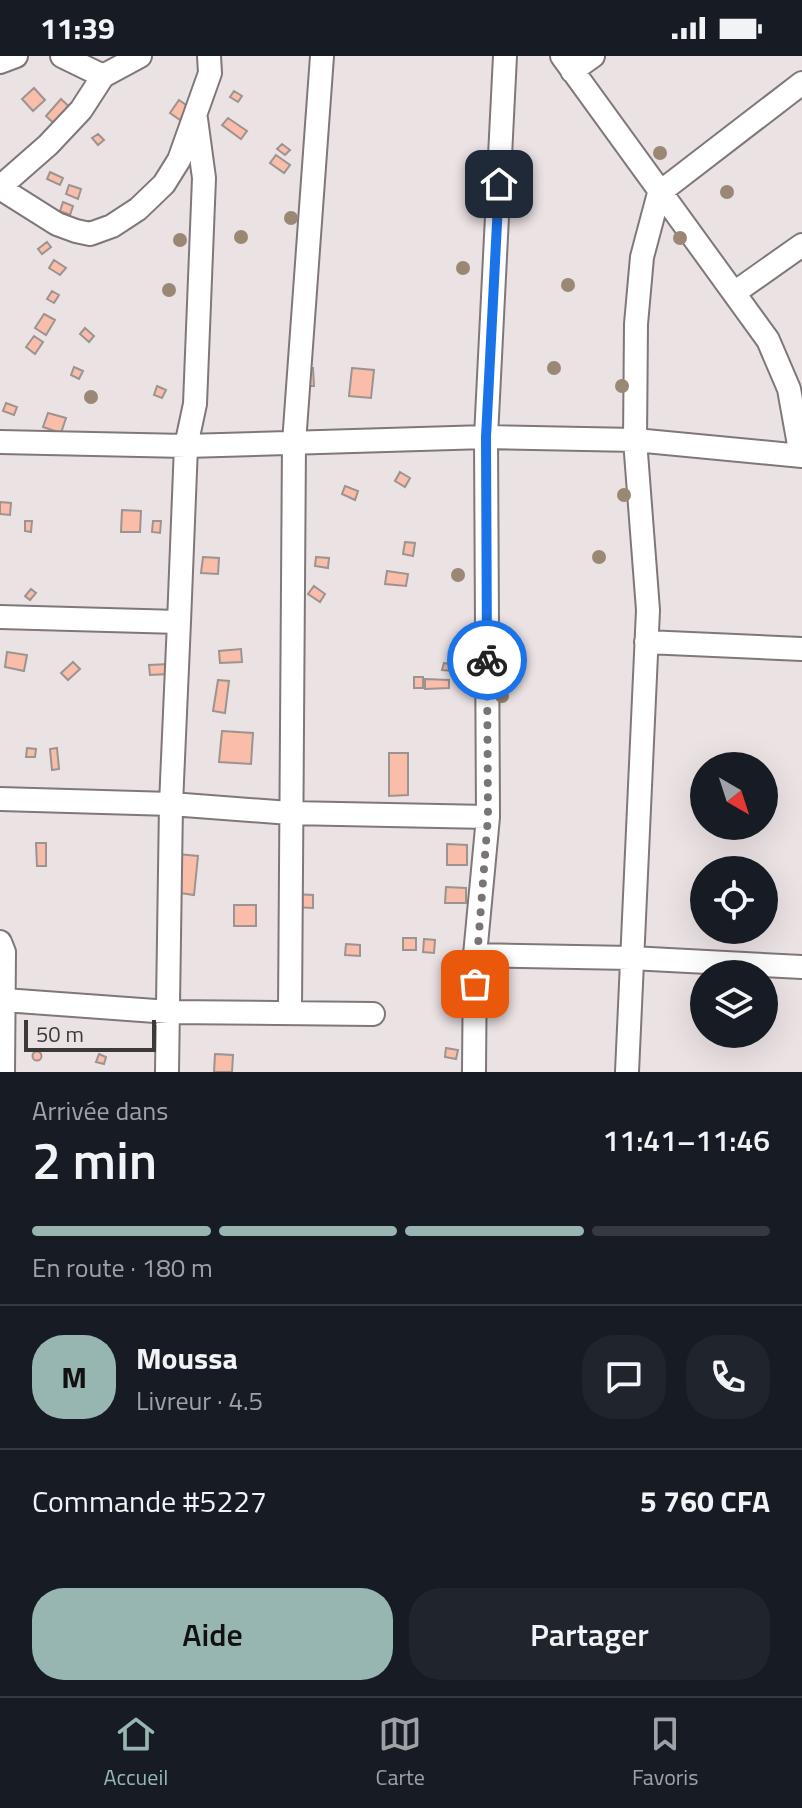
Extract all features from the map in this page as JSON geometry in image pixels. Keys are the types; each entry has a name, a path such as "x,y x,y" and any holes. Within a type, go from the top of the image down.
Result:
{"street":[{"path":"0,62 16,56"},
{"path":"62,56 103,76"},
{"path":"140,56 103,76 81,110 0,188 57,224 90,234 138,209 164,184 179,160 210,73 209,56"},
{"path":"290,1012 294,443 322,56"},
{"path":"474,1072 475,955 488,817 486,437 505,56"},
{"path":"0,442 186,446 486,437 635,440 801,456 798,414 768,340 567,64 593,56"},
{"path":"627,1072 648,610 635,440 636,324 642,257 659,193 802,83"},
{"path":"167,1072 171,804 186,446 195,404 204,178 196,119"},
{"path":"734,293 802,245"},
{"path":"0,617 179,622"},
{"path":"646,642 802,649"},
{"path":"0,799 171,804 290,813 488,817"},
{"path":"0,942 4,952 3,1072"},
{"path":"475,955 631,958 802,967"},
{"path":"4,1000 169,1012 373,1014"}],"building":[{"path":"34,88 45,100 33,111 22,99"},
{"path":"234,91 242,96 238,102 230,97"},
{"path":"61,99 75,112 60,129 46,116"},
{"path":"179,100 189,107 180,120 170,113"},
{"path":"228,118 247,131 241,139 222,125"},
{"path":"98,134 104,140 98,145 92,138"},
{"path":"282,144 290,150 285,155 277,149"},
{"path":"276,155 290,165 284,173 270,163"},
{"path":"50,172 63,178 60,185 47,179"},
{"path":"69,185 81,189 78,199 66,194"},
{"path":"63,202 73,206 70,215 60,211"},
{"path":"47,242 51,247 42,254 38,249"},
{"path":"54,260 66,268 60,275 49,268"},
{"path":"52,291 59,295 54,303 47,299"},
{"path":"44,314 55,320 46,335 35,328"},
{"path":"85,328 94,336 89,342 80,334"},
{"path":"34,336 43,342 35,354 26,347"},
{"path":"74,367 83,371 79,379 71,375"},
{"path":"298,368 313,368 314,386 298,386"},
{"path":"352,368 374,370 371,398 349,396"},
{"path":"157,386 166,390 162,398 154,395"},
{"path":"6,403 17,407 14,415 3,411"},
{"path":"48,413 66,418 61,433 43,427"},
{"path":"400,472 410,478 405,487 395,481"},
{"path":"345,486 358,491 355,500 342,494"},
{"path":"0,502 11,503 10,515 0,514"},
{"path":"122,510 141,511 140,532 121,532"},
{"path":"25,521 32,521 31,532 25,531"},
{"path":"153,521 161,521 160,533 152,532"},
{"path":"405,542 415,543 413,556 403,554"},
{"path":"203,557 219,558 218,574 201,573"},
{"path":"316,557 329,558 328,568 315,566"},
{"path":"387,571 408,574 406,586 385,584"},
{"path":"314,586 325,594 320,602 308,594"},
{"path":"31,589 36,593 30,600 25,596"},
{"path":"241,649 242,662 220,663 219,651"},
{"path":"7,652 27,655 24,671 5,667"},
{"path":"73,662 80,669 68,680 61,673"},
{"path":"444,663 455,665 453,671 442,670"},
{"path":"169,664 169,674 150,675 149,665"},
{"path":"414,677 423,677 423,688 414,688"},
{"path":"425,679 449,680 449,688 425,689"},
{"path":"218,680 229,681 225,713 213,711"},
{"path":"222,731 253,733 251,764 219,762"},
{"path":"27,748 36,749 35,757 26,757"},
{"path":"57,748 59,769 52,770 50,749"},
{"path":"389,753 408,753 408,795 389,796"},
{"path":"36,843 46,843 46,866 37,866"},
{"path":"447,844 467,845 467,865 447,865"},
{"path":"177,854 198,856 194,895 173,892"},
{"path":"446,887 466,888 466,903 445,903"},
{"path":"294,894 313,895 313,908 293,907"},
{"path":"234,905 256,905 256,926 234,926"},
{"path":"403,938 416,938 416,950 403,950"},
{"path":"424,939 435,940 434,953 423,952"},
{"path":"346,944 360,945 360,956 345,955"},
{"path":"453,997 465,1000 463,1008 451,1006"},
{"path":"446,1048 458,1050 456,1059 445,1057"},
{"path":"37,1051 42,1056 37,1061 32,1056"},
{"path":"99,1054 106,1057 104,1064 96,1062"},
{"path":"215,1054 233,1055 232,1072 214,1072"}],"way so far":[{"path":"475,984 488,817 487,660"}],"route":[{"path":"487,660 486,437 499,184"}]}
